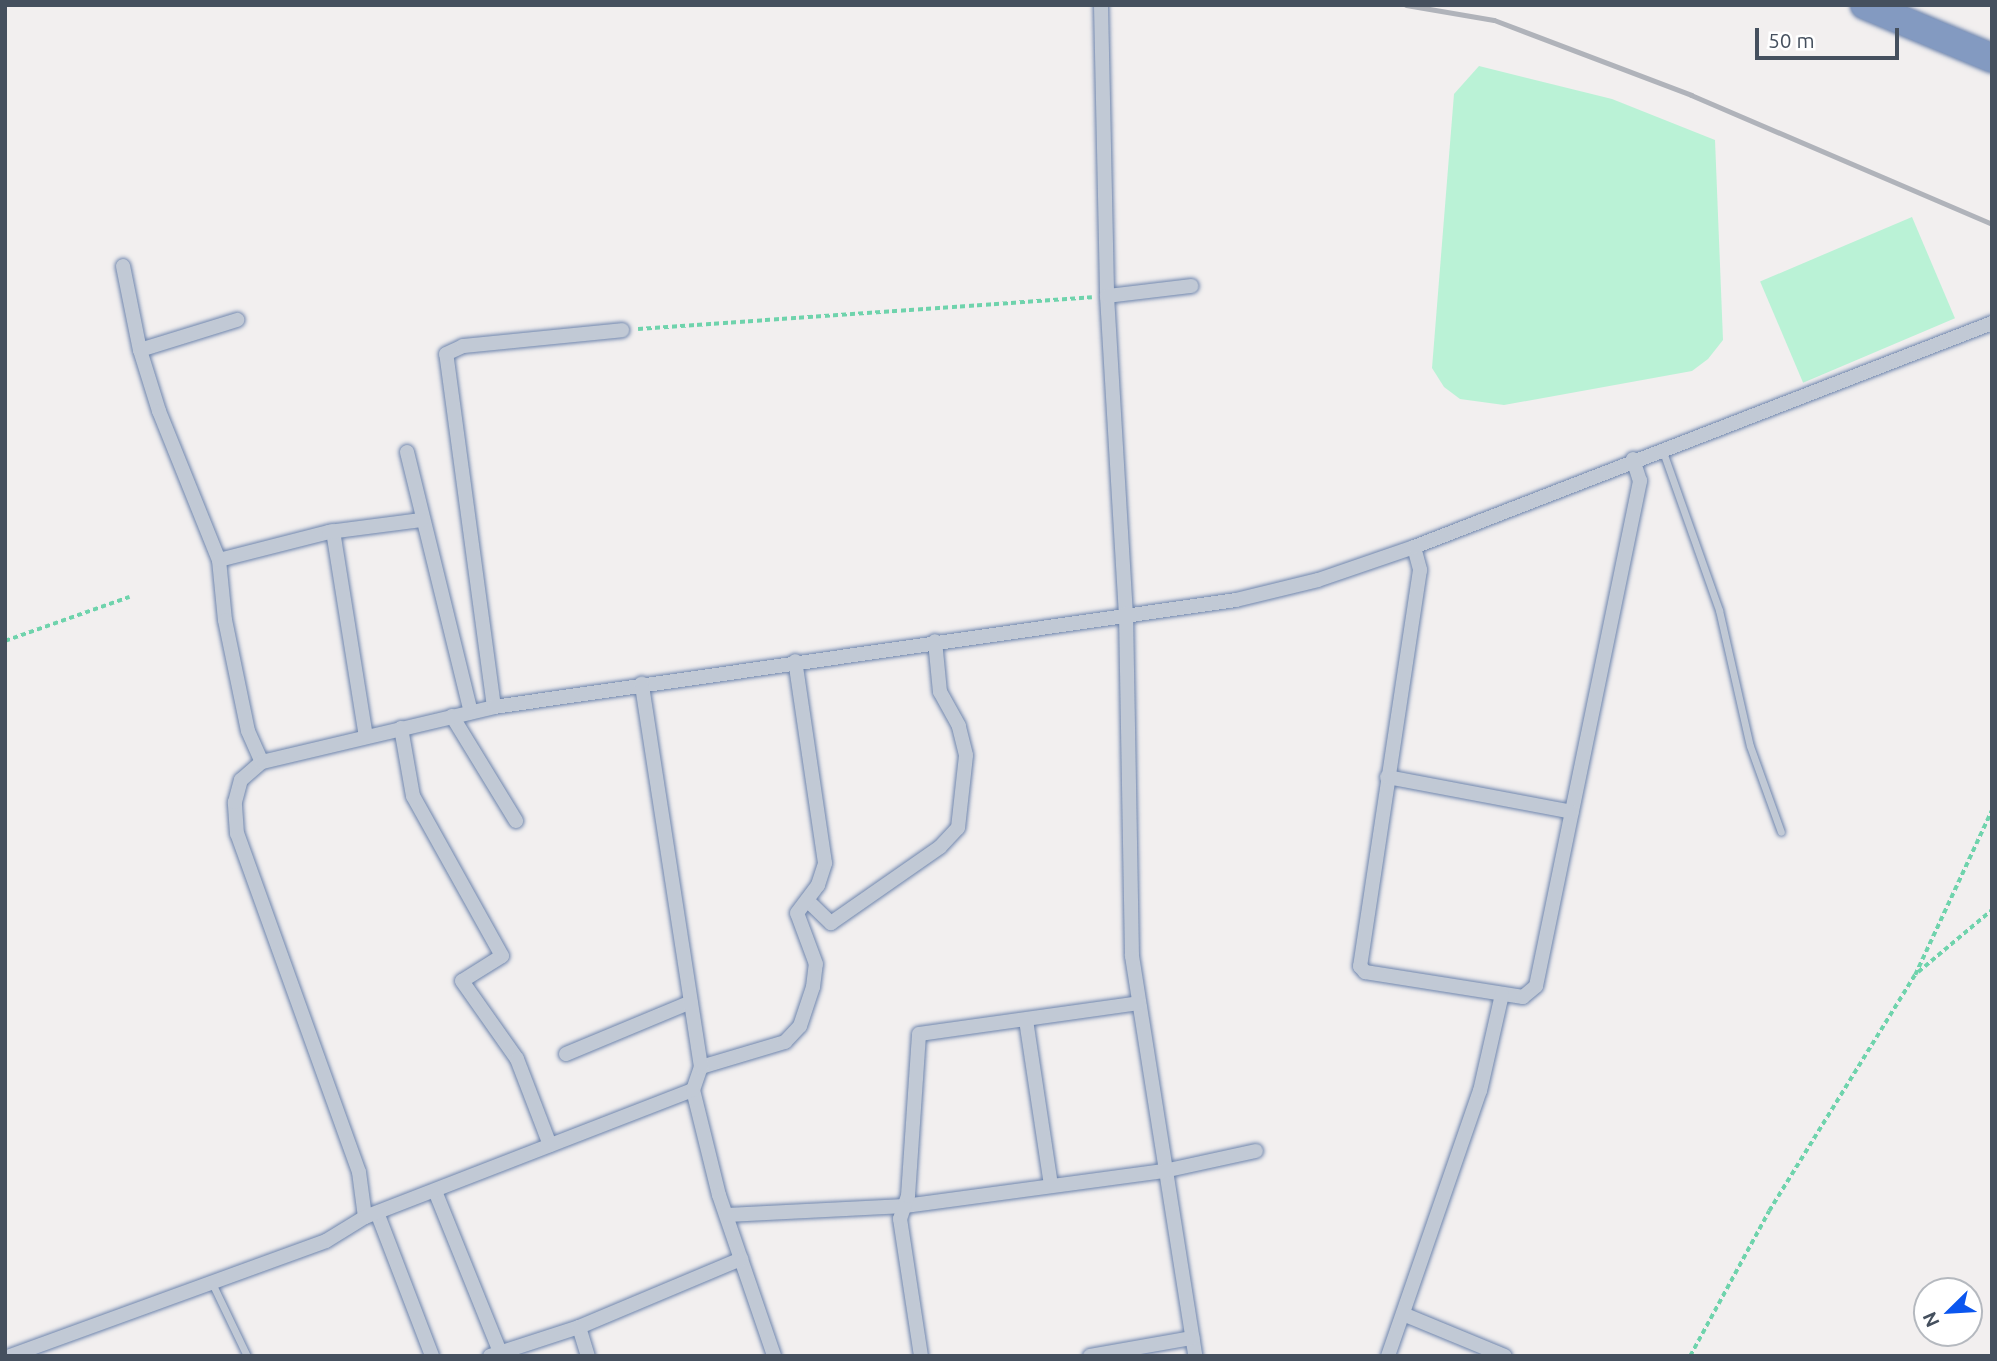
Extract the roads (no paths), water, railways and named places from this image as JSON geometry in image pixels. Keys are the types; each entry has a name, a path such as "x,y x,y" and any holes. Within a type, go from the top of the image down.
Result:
{"highway":[{"path":"1865,5 1992,58"},
{"path":"1906,5 1992,49"}],"street":[{"path":"1101,5 1107,296 1126,614 1132,956 1195,1356"},
{"path":"123,265 140,350 219,560 225,620 248,731 262,762"},
{"path":"1107,296 1191,285"},
{"path":"140,350 237,320"},
{"path":"432,1356 371,1216 359,1172 237,834 235,802 240,780 262,762 494,707 934,641 1236,600 1318,580 1414,547 1661,448 1992,323"},
{"path":"494,707 446,354 463,346 622,330"},
{"path":"407,452 421,520 471,712"},
{"path":"1414,547 1420,570 1387,777 1361,969 1523,997 1536,986 1640,481 1633,459"},
{"path":"219,560 333,531 421,520"},
{"path":"333,531 366,736"},
{"path":"808,901 831,923 940,847 958,828 966,755 959,726 940,692 934,641"},
{"path":"701,1067 767,1050 785,1042 800,1026 816,964 797,913 808,901 825,863 795,662"},
{"path":"642,684 701,1067 693,1090 727,1215 774,1356"},
{"path":"452,716 516,821"},
{"path":"401,728 413,796 502,956 462,981 517,1059 550,1145"},
{"path":"1387,777 1572,812"},
{"path":"1388,1356 1480,1091 1502,994"},
{"path":"565,1054 691,1002"},
{"path":"921,1356 900,1219 905,1206 919,1034 1139,1003"},
{"path":"1026,1020 1051,1185"},
{"path":"10,1356 326,1241 371,1216 693,1090"},
{"path":"727,1215 905,1206 1164,1171 1256,1151"},
{"path":"435,1191 495,1354 579,1328 741,1259"},
{"path":"1403,1314 1505,1356"},
{"path":"579,1328 588,1356"},
{"path":"1090,1356 1133,1352 1192,1338"}],"lane":[{"path":"1661,448 1720,610 1750,746 1781,832"},
{"path":"212,1283 247,1356"}],"railway":[{"path":"1406,5 1494,20 1691,95 1992,224"}]}
